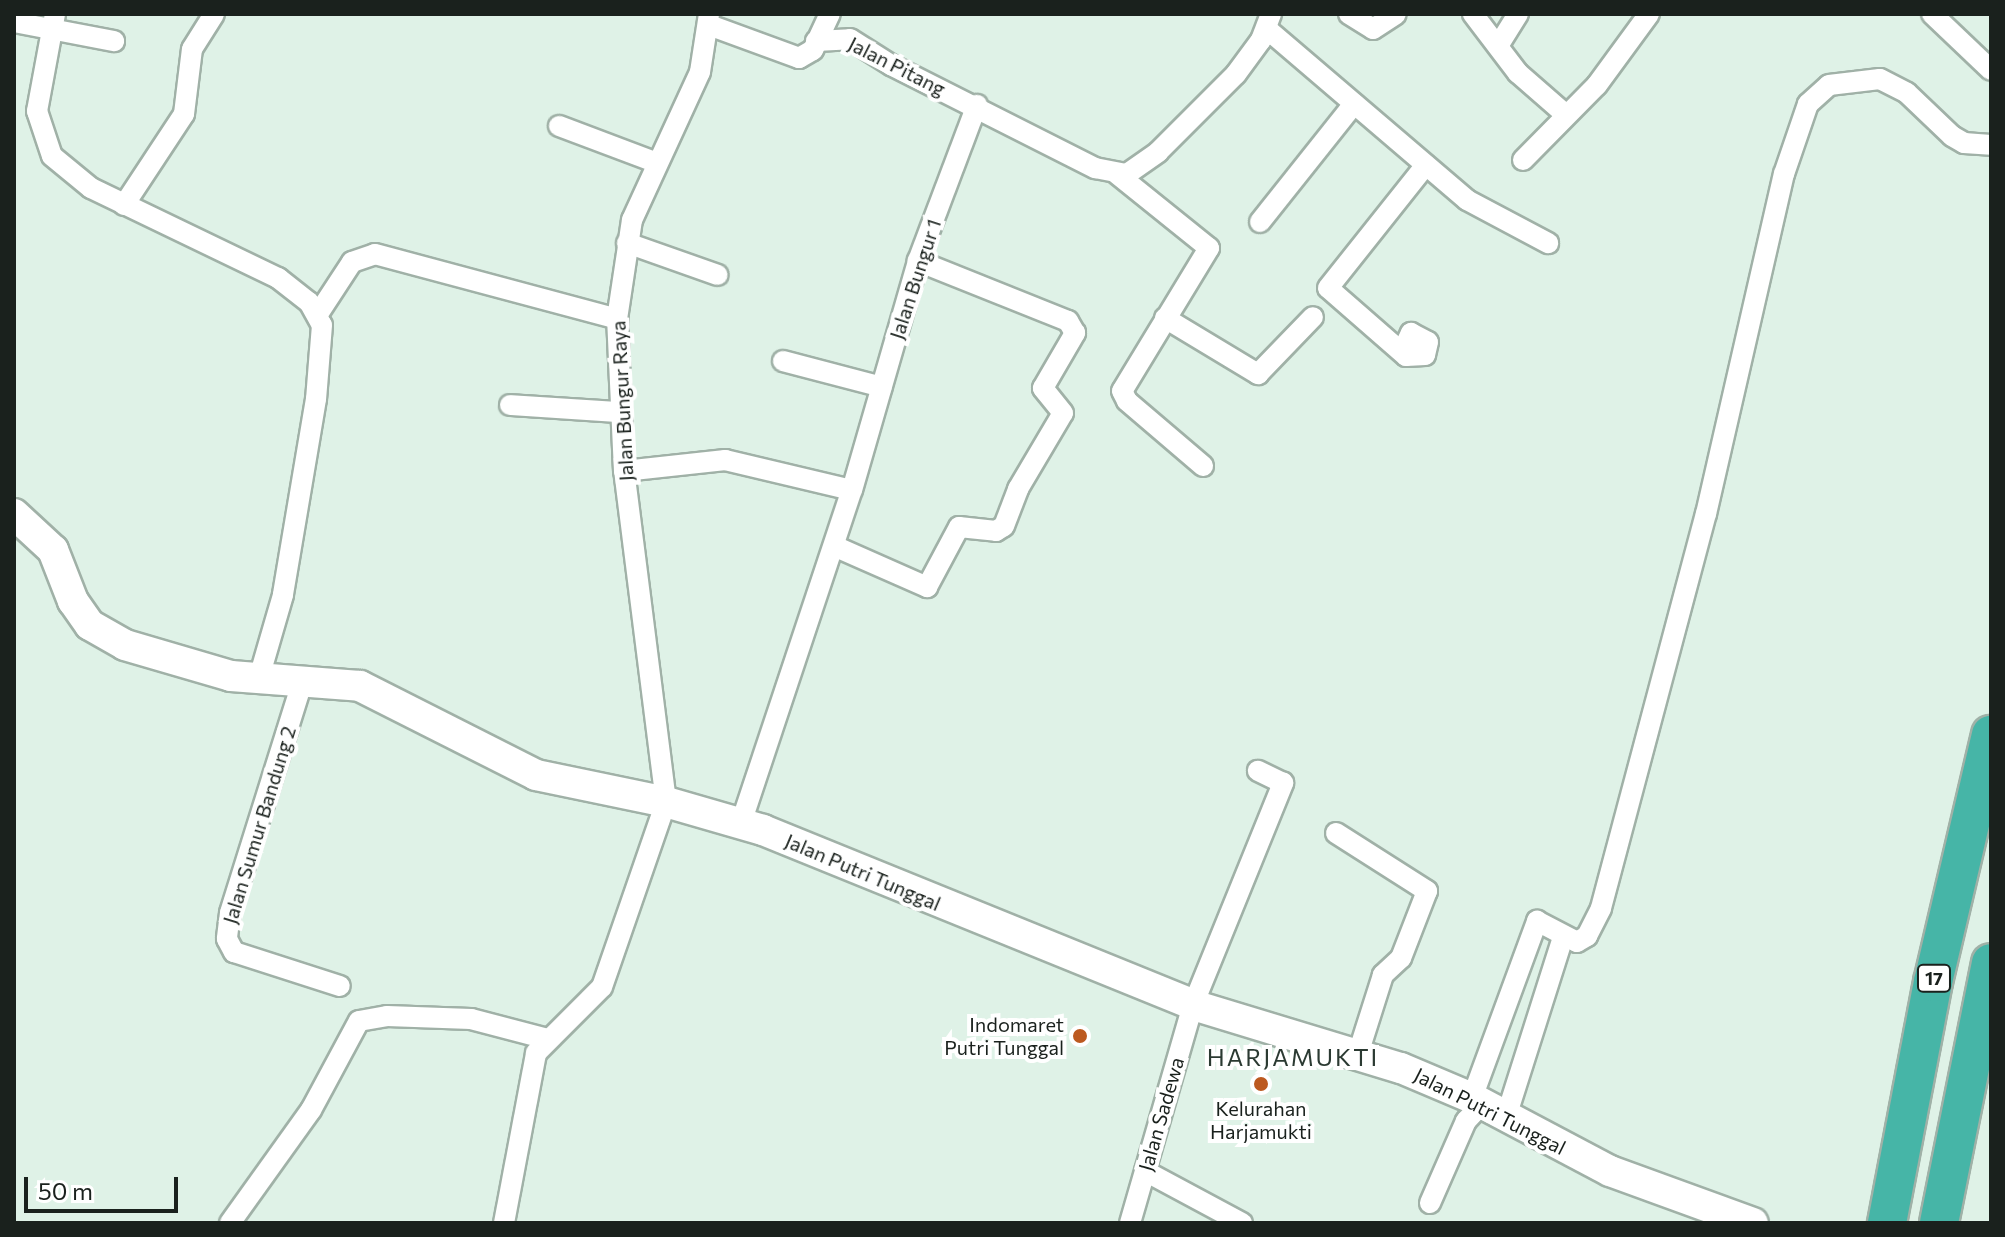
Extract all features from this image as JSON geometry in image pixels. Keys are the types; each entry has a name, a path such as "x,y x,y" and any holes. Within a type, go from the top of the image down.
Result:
{"highway":[{"name":"17","path":"1887,1223 1933,982 1991,735"},
{"path":"1939,1223 1991,963"}],"street":[{"path":"124,205 183,116 189,59 214,14"},
{"path":"709,19 791,58 806,55 830,14"},
{"path":"1349,14 1373,29 1396,14"},
{"path":"1473,14 1518,73 1565,114"},
{"path":"1498,46 1518,14"},
{"path":"1523,160 1565,114 1597,85 1649,14"},
{"path":"1932,14 1991,70"},
{"name":"Jalan Bungur Raya","path":"666,802 624,471 617,319 627,243 655,162 700,72 709,19"},
{"path":"53,21 37,111 45,145 77,179 124,205 249,262 295,290 318,314 322,344 316,399 283,595 258,681"},
{"path":"14,22 53,21 114,41"},
{"path":"977,105 1095,168 1117,174 1134,172 1236,74 1269,22 1354,104 1426,165 1491,216 1548,243"},
{"name":"Jalan Pitang","path":"816,41 850,39 891,65 977,105"},
{"path":"1487,1106 1537,921 1577,942 1587,936 1601,908 1684,601 1784,174 1808,104 1829,85 1880,79 1907,93 1952,136 1964,143 1991,145"},
{"path":"1260,222 1354,104"},
{"name":"Jalan Bungur 1","path":"741,823 852,490 918,261 977,105"},
{"path":"559,126 655,162"},
{"path":"1403,350 1328,288 1426,165"},
{"path":"1117,174 1209,248 1125,382 1122,395 1203,466"},
{"path":"627,243 718,275"},
{"path":"318,314 352,262 375,254 617,319"},
{"path":"834,546 927,587 959,527 996,531 1004,526 1018,489 1063,413 1043,388 1075,333 1068,321 918,261"},
{"path":"1165,318 1258,374 1313,317"},
{"path":"785,357 883,383"},
{"path":"510,405 619,412"},
{"path":"624,471 725,460 852,490"},
{"name":"Jalan Putri Tunggal","path":"14,514 53,550 73,601 99,633 219,673 258,681 360,686 536,775 666,802 741,823 1193,1005 1358,1054 1487,1106 1610,1171 1753,1223"},
{"name":"Jalan Sumur Bandung 2","path":"302,683 230,913 227,939 234,952 340,986"},
{"name":"Jalan Sadewa","path":"1130,1223 1193,1005 1283,783 1258,771"},
{"path":"504,1223 531,1066 547,1039 583,1012 602,987 666,802"},
{"path":"1336,833 1427,891 1401,958 1383,975 1358,1054"},
{"path":"1430,1203 1466,1121 1487,1106 1563,937"},
{"path":"230,1223 311,1110 359,1021 402,1016 471,1019 547,1039"},
{"path":"1145,1171 1242,1223"}],"place":[{"name":"Indomaret Putri Tunggal","path":"1080,1036"},
{"name":"Kelurahan Harjamukti","path":"1261,1084"}],"district":[{"name":"HARJAMUKTI","path":"1293,1057"}]}
